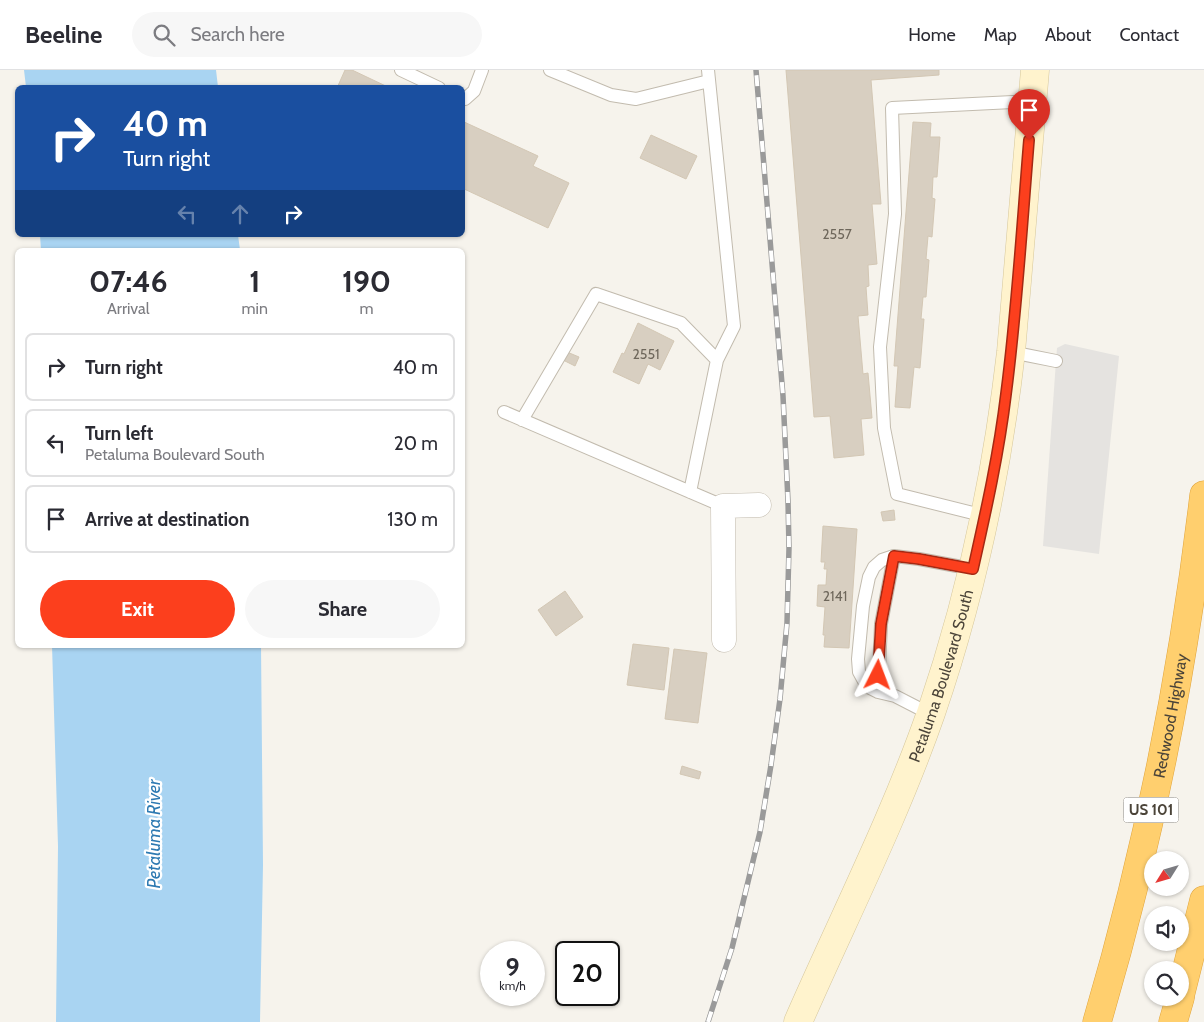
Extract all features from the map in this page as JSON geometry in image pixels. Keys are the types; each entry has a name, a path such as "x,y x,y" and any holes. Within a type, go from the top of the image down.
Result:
{"highway":[{"name":"Redwood Highway","path":"1097,1022 1124,928 1154,795 1175,690 1191,594 1204,494"},
{"path":"1189,961 1204,900"},
{"path":"1173,1022 1177,1006"}],"main road":[{"name":"Petaluma Boulevard South","path":"798,1022 914,757 946,668 973,569 998,446 1011,352 1035,70"}],"street":[{"path":"724,640 723,506 759,505"}],"lane":[{"path":"401,70 433,85"},
{"path":"465,99 474,91 482,70"},
{"path":"550,70 611,95 636,99 708,75 734,326 717,360 690,492"},
{"path":"985,516 897,494 884,428 880,348 895,214 892,108 1032,100"},
{"path":"522,420 596,294 681,323 717,360"},
{"path":"1011,352 1056,361"},
{"path":"504,412 723,506"},
{"path":"930,714 895,696 870,688 864,683 859,672 858,659 863,606 869,577 874,567 882,560 894,556 973,569"},
{"path":"878,692 881,624 894,556"}],"shaded area":[{"path":"1065,344 1119,356 1099,554 1043,546 1057,348"}],"water":[{"path":"24,70 216,70 218,85 26,85"},
{"path":"40,237 238,237 240,248 41,248"},
{"name":"Petaluma River","path":"52,648 261,648 263,865 260,1022 56,1022 58,846"}],"building":[{"path":"345,70 352,70 384,85 338,85"},
{"path":"786,70 939,70 939,75 871,80 881,204 872,204 877,264 868,265 869,286 866,287 868,315 858,316 863,374 868,373 872,418 861,419 864,455 834,458 830,416 814,417"},
{"path":"465,122 538,156 533,166 569,183 548,228 465,189"},
{"path":"913,122 931,123 930,137 940,137 937,177 933,177 932,198 935,199 932,237 928,236 926,259 929,260 926,297 923,297 921,319 924,319 920,368 914,367 910,408 895,407 898,366 894,366"},
{"path":"651,135 697,156 686,179 640,158"},
{"path":"638,323 674,341 660,370 648,364 639,384 613,372 622,353 624,354"},
{"path":"567,352 579,357 575,366 563,360"},
{"path":"894,510 895,520 883,521 881,512"},
{"path":"823,526 857,529 849,648 824,647 825,607 817,606 818,585 826,585 827,569 824,569 825,562 821,562"},
{"path":"565,591 583,617 556,636 538,610"},
{"path":"633,644 669,648 664,690 627,685"},
{"path":"674,649 707,653 698,723 665,719"},
{"path":"682,766 701,772 699,779 680,774"}],"railway":[{"path":"708,1022 732,948 760,832 780,699 787,623 789,548 783,396 756,70"}],"route":[{"path":"878,675 881,624 894,556 973,569 990,493 1006,396 1029,140"}]}
